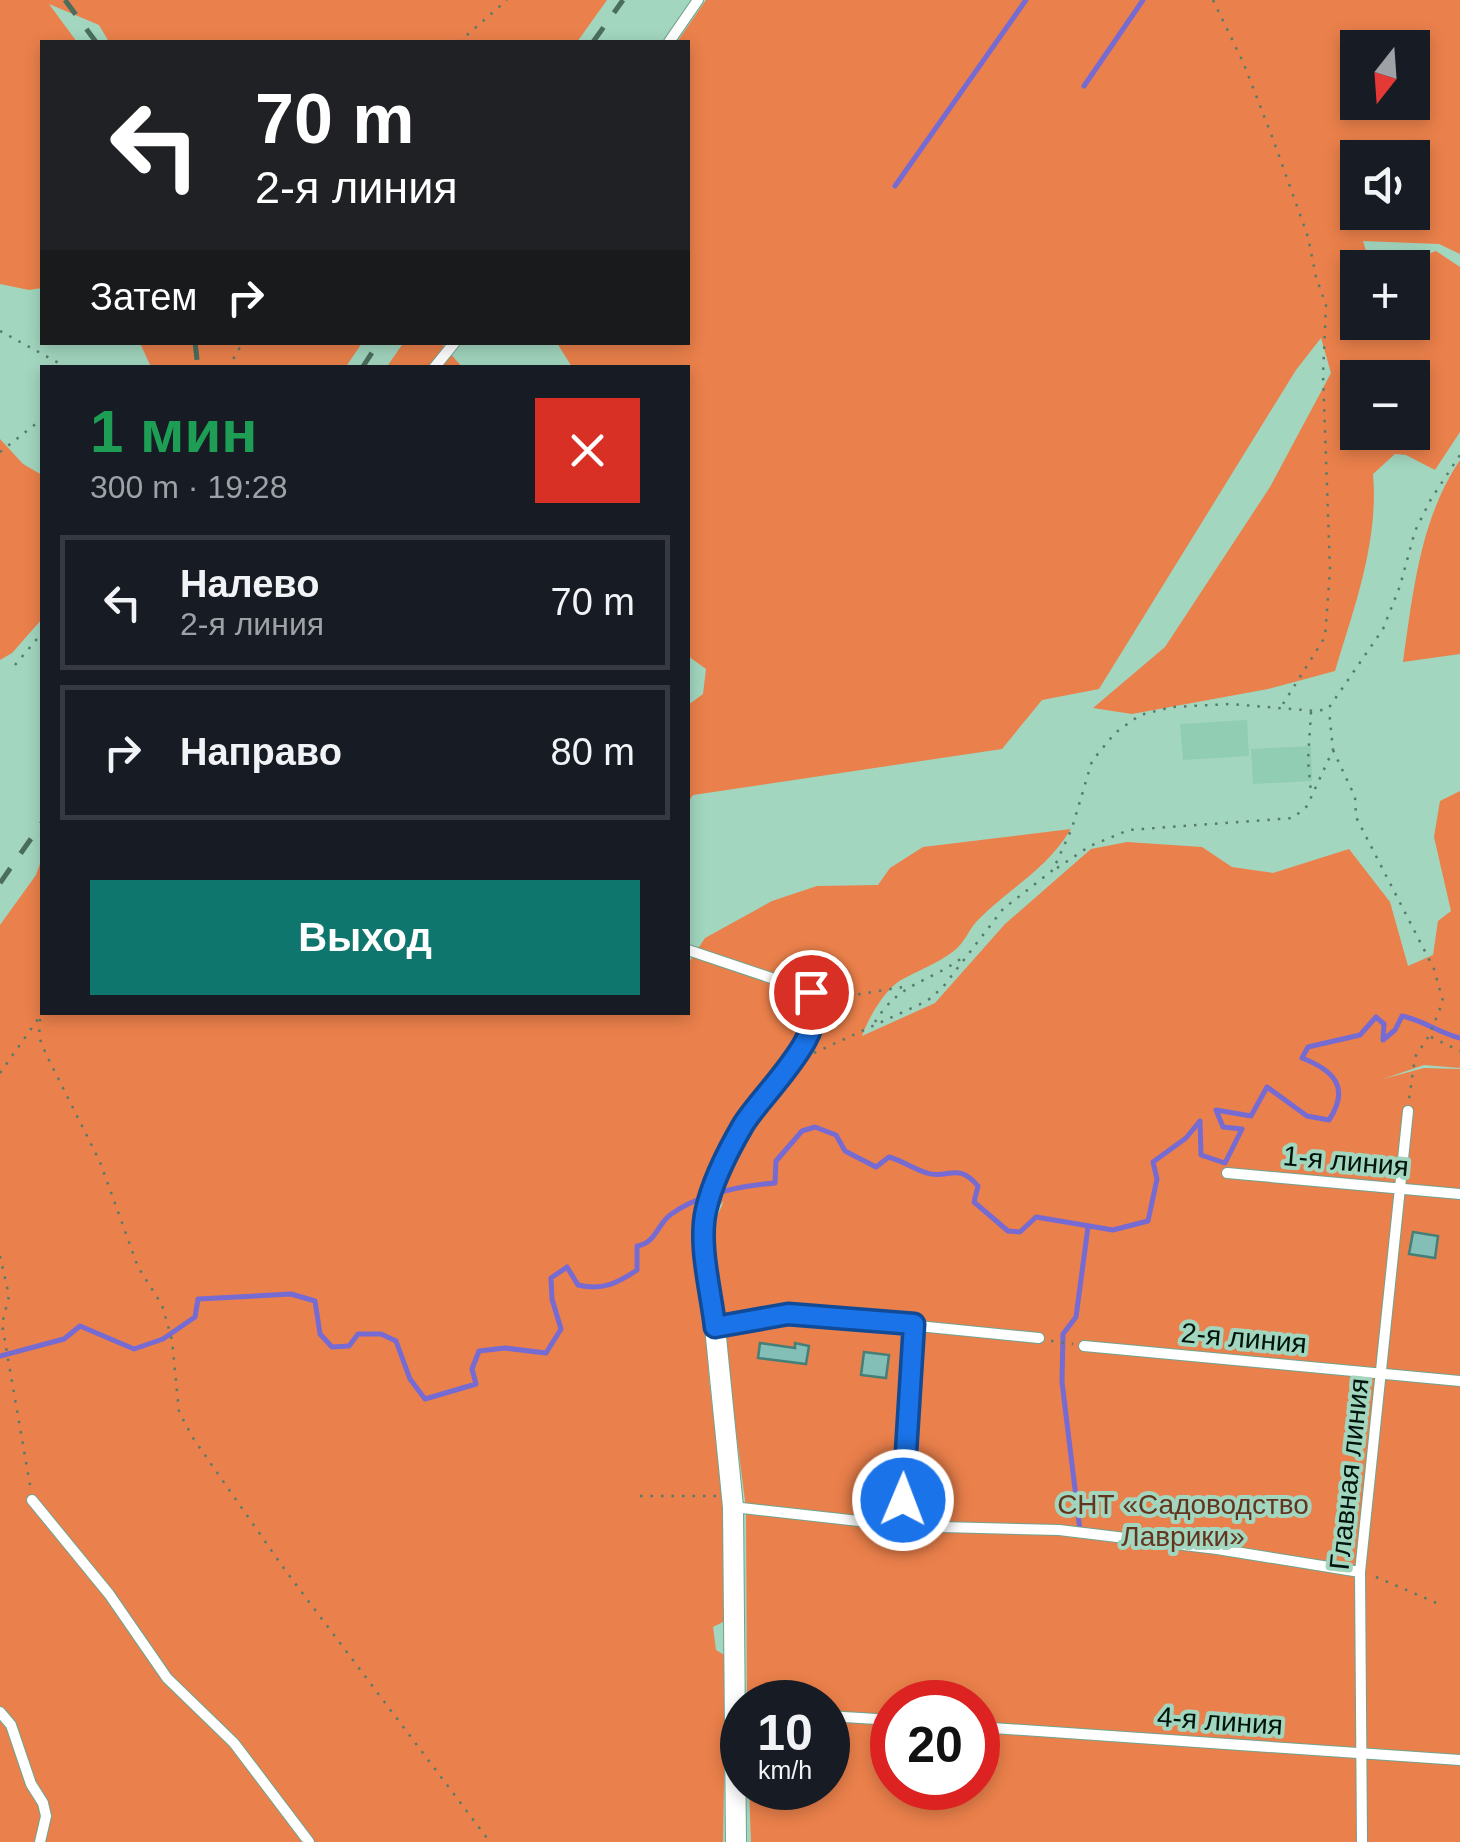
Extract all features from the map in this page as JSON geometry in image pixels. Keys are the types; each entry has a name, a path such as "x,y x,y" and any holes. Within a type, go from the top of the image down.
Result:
{"street":[{"path":"715,1327 733,1501 737,1680"},
{"path":"736,1810 736,1842"}],"lane":[{"path":"670,40 698,0"},
{"path":"436,365 452,345"},
{"path":"690,951 811,992 814,999 815,1017 792,1064 744,1124 705,1213 715,1327 788,1314 1039,1338"},
{"name":"Главная линия","path":"1362,1842 1360,1572 1408,1111"},
{"name":"1-я линия","path":"1227,1173 1460,1194"},
{"path":"904,1526 902,1474 914,1324"},
{"name":"2-я линия","path":"1084,1346 1460,1382"},
{"path":"32,1500 109,1594 166,1678 234,1743 309,1842"},
{"path":"733,1501 904,1526 1059,1530 1360,1572"},
{"path":"0,1712 10,1725 43,1803 46,1816 40,1842"},
{"name":"4-я линия","path":"1000,1728 1460,1760"}],"path":[{"path":"462,40 507,0"},
{"path":"1213,0 1264,114 1308,237 1326,304 1322,375 1330,570 1325,637 1281,707"},
{"path":"0,331 62,365"},
{"path":"0,452 40,423"},
{"path":"1408,1111 1415,1057 1430,1036 1443,1006 1434,969 1356,817 1355,798 1333,750 1328,708 1383,629 1416,531 1431,499 1460,455"},
{"path":"15,666 40,635"},
{"path":"1053,870 1072,828 1092,761 1115,733 1140,716 1172,707 1230,704 1328,708"},
{"path":"1312,710 1308,760 1312,795"},
{"path":"792,1064 927,1000 943,987 1003,909 1090,846 1129,830 1293,818 1307,806 1333,750"},
{"path":"874,1023 897,993 944,971 965,955"},
{"path":"811,992 842,998 910,985"},
{"path":"0,1072 42,1015"},
{"path":"40,1018 38,1037 100,1162 138,1267 162,1305 172,1340 179,1412 193,1438 285,1570 490,1842"},
{"path":"1430,1036 1460,1051"},
{"path":"0,1256 9,1296 2,1324 32,1500"},
{"path":"1059,1342 1066,1344"},
{"path":"640,1496 733,1501"},
{"path":"1360,1572 1439,1604"}],"shaded area":[{"path":"1247,720 1249,756 1183,760 1180,724"},
{"path":"1311,746 1312,781 1253,784 1251,749"}],"green space":[{"path":"0,0 607,0 578,40 108,40 99,25 49,4 76,40 40,40 40,288 0,284"},
{"path":"706,0 1460,0 1460,254 1439,244 1363,241 1366,250 1340,250 1340,340 1430,340 1430,253 1436,251 1460,267 1460,432 1435,470 1406,455 1395,454 1373,474 1369,549 1335,671 1268,689 1132,714 1093,708 1165,647 1270,487 1331,373 1321,338 1296,370 1099,689 1042,700 1002,749 693,795 690,799 690,704 703,694 706,669 690,657 690,365 571,365 558,345 690,345 690,40 678,40"},
{"path":"141,345 361,345 347,365 150,365"},
{"path":"402,345 443,345 460,365 388,365"},
{"path":"0,439 23,464 40,474 40,621 12,653 0,660"},
{"path":"1460,460 1460,654 1403,662 1427,532 1446,483"},
{"name":"СНТ «Садоводство Лаврики»","path":"1460,791 1460,1068 1424,1065 1383,1079 1424,1068 1460,1069 1460,1842 751,1842 750,1810 850,1810 850,1680 747,1680 746,1508 710,1232 724,1201 701,1226 699,1252 724,1503 725,1621 713,1627 716,1650 726,1656 726,1680 720,1680 723,1842 0,1842 0,925 40,864 40,1015 690,1015 690,961 705,938 772,901 817,886 878,885 890,868 923,847 1071,829 1039,867 978,920 955,950 901,980 889,991 872,1013 862,1036 935,1003 1005,924 1091,849 1127,842 1202,847 1232,867 1273,873 1349,849 1390,902 1408,966 1433,955 1438,921 1451,911 1434,837 1440,801"}],"building":[{"path":"1413,1232 1438,1236 1435,1258 1409,1254"},
{"path":"760,1343 809,1346 806,1364 758,1358"},
{"path":"864,1352 889,1355 886,1378 861,1375"}],"waterway":[{"path":"895,186 1026,0"},
{"path":"1084,86 1143,0"},
{"path":"0,1356 64,1339 80,1326 134,1349 163,1339 195,1317 198,1299 291,1294 315,1301 320,1334 332,1347 349,1346 358,1334 381,1334 396,1341 410,1379 425,1399 476,1384 472,1369 479,1351 505,1348 546,1353 561,1329 552,1299 551,1278 567,1267 578,1285 587,1287 623,1279 637,1270 637,1246 652,1238 666,1219 681,1208 720,1192 775,1183 776,1161 802,1131 815,1127 836,1135 845,1151 876,1167 889,1157 934,1175 964,1174 978,1186 974,1202 1008,1231 1020,1232 1036,1217 1113,1230 1148,1221 1157,1179 1153,1162 1186,1138 1200,1121 1201,1155 1225,1163 1242,1129 1223,1127 1216,1110 1251,1116 1267,1087 1307,1116 1329,1120 1338,1089 1330,1074 1302,1058 1308,1047 1360,1035 1376,1017 1384,1024 1383,1040 1395,1030 1402,1016 1460,1038"},
{"path":"1080,1530 1062,1382 1063,1334 1076,1317 1088,1227"}],"railway":[{"path":"65,0 95,40"},
{"path":"594,40 623,0"},
{"path":"195,345 198,365"},
{"path":"364,365 377,345"},
{"path":"0,883 40,826"}],"route":[{"path":"811,992 815,1017 792,1064 744,1124 705,1213 715,1327 788,1314 914,1324 903,1500"}]}
